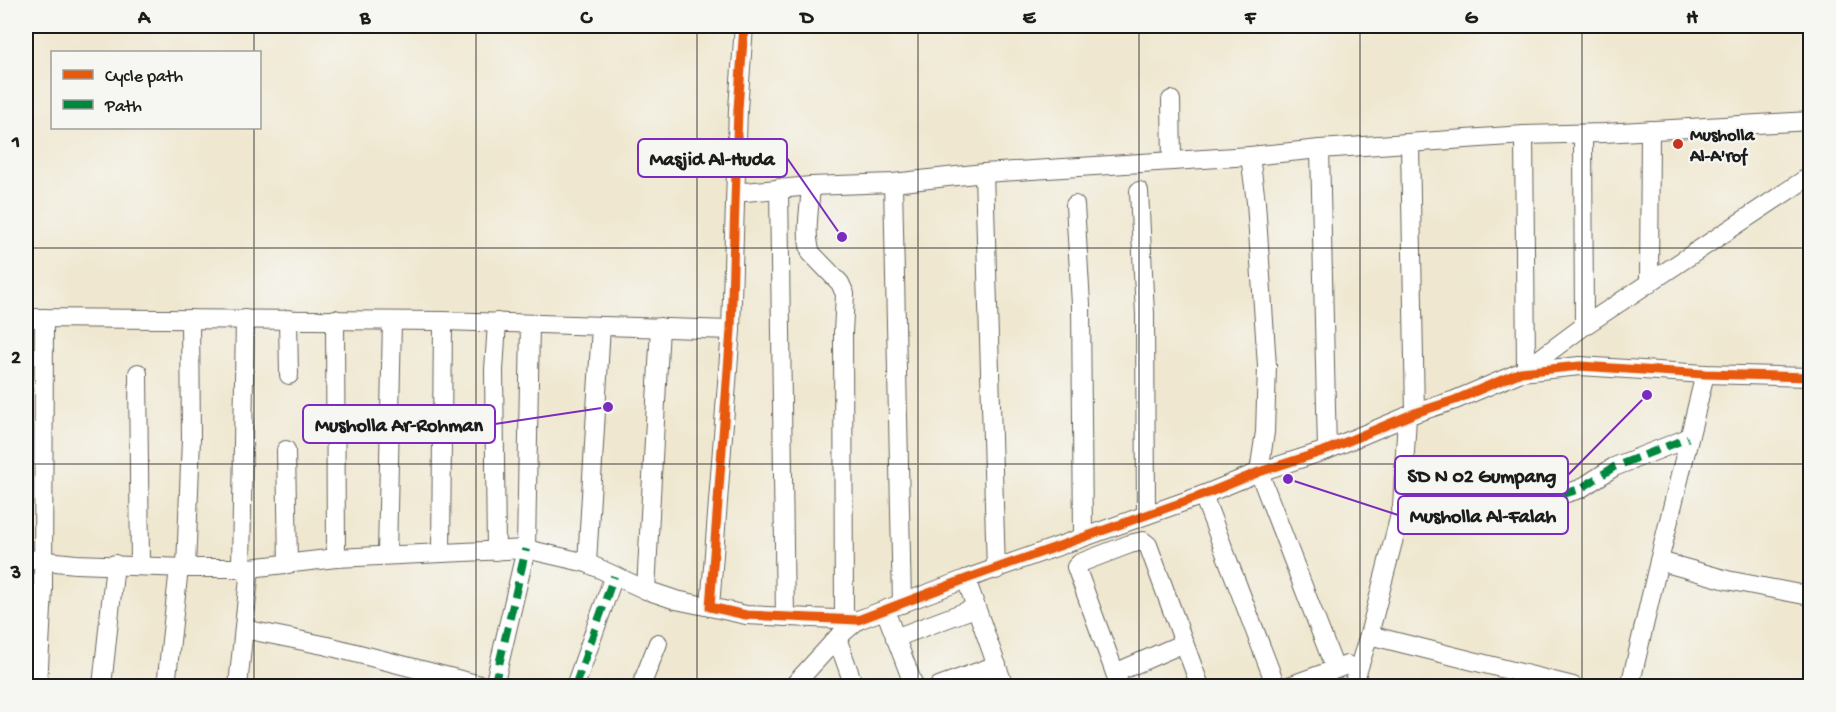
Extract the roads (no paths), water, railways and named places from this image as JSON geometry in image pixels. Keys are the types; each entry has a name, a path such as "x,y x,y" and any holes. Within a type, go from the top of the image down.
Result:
{"street":[{"path":"710,607 731,330 738,109 744,26"},
{"path":"1171,100 1172,161"},
{"path":"737,190 745,192 811,186 893,183 984,173 1524,135 1583,134 1810,121"},
{"path":"1649,284 1650,130"},
{"path":"1583,134 1584,326"},
{"path":"1524,135 1524,369"},
{"path":"1353,687 1402,507 1411,414 1410,144"},
{"path":"1320,149 1327,450"},
{"path":"1250,156 1256,202 1267,366 1265,432 1259,472 1335,669"},
{"path":"984,173 996,570"},
{"path":"34,560 182,568 246,568 336,558 526,549 587,563 646,590 676,600 746,615 851,620 894,607 1203,495 1259,472 1327,450 1411,414 1455,400 1524,369 1584,326 1810,176"},
{"path":"893,183 895,638 914,687"},
{"path":"796,685 851,620 845,294 840,283 811,253 809,248 811,186"},
{"path":"780,188 784,617"},
{"path":"1139,191 1145,314 1146,515"},
{"path":"1075,205 1091,535 1107,553"},
{"path":"39,687 43,589 34,560 35,318 335,319 731,330"},
{"path":"166,687 182,568 191,439 190,319"},
{"path":"238,687 244,629 246,568 245,319"},
{"path":"288,319 289,375"},
{"path":"335,319 336,558"},
{"path":"387,555 392,321"},
{"path":"441,553 443,321"},
{"path":"496,322 494,370 496,551"},
{"path":"494,687 526,549 530,324"},
{"path":"587,563 601,326"},
{"path":"646,590 660,327"},
{"path":"1524,369 1580,366 1705,374 1810,376"},
{"path":"138,373 140,566"},
{"path":"1630,687 1705,374"},
{"path":"1402,507 1525,504 1547,499 1580,489 1614,467 1688,438"},
{"path":"286,450 288,564"},
{"path":"1203,495 1276,687"},
{"path":"1184,643 1118,680 1076,567 1080,563 1130,544 1143,541 1148,545 1184,643 1200,687"},
{"path":"1659,561 1728,580 1810,597"},
{"path":"102,687 115,564"},
{"path":"575,687 614,576"},
{"path":"966,579 1004,687"},
{"path":"895,638 975,608"},
{"path":"244,629 328,646 484,687"},
{"path":"1369,635 1535,683 1573,687"},
{"path":"837,638 854,687"},
{"path":"641,687 658,643"},
{"path":"1289,687 1360,661"},
{"path":"939,687 997,665"}],"place":[{"name":"Musholla Al-A'rof","path":"1678,144"},
{"name":"Masjid Al-Huda","path":"842,237"},
{"name":"SD N 02 Gumpang","path":"1647,395"},
{"name":"Musholla Ar-Rohman","path":"608,407"},
{"name":"Musholla Al-Falah","path":"1288,479"}]}
